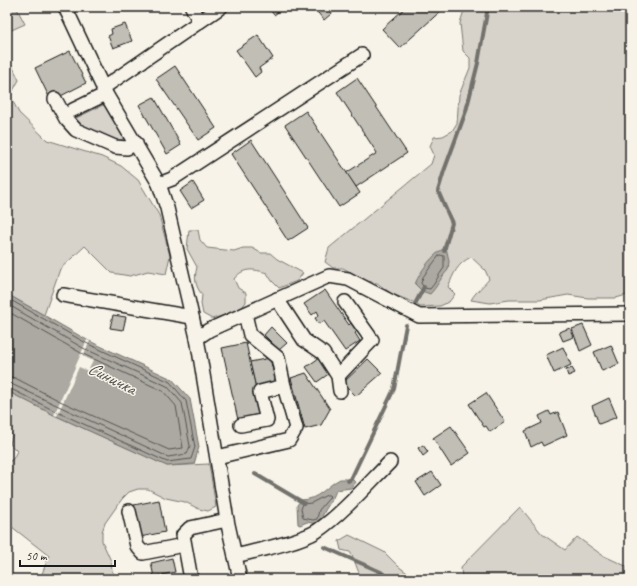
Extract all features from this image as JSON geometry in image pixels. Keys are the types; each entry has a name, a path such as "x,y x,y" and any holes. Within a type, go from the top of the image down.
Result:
{"street":[{"path":"65,7 105,91 158,184 167,208 192,316 227,520 240,579"},
{"path":"192,7 198,21"},
{"path":"73,110 105,91 198,21 221,7"},
{"path":"158,184 172,179 362,55"},
{"path":"55,99 66,119 76,130 115,147 127,148 136,143"},
{"path":"196,338 329,276 348,280 419,316 630,314"},
{"path":"63,295 192,316"},
{"path":"278,300 304,340 323,354 338,376 340,391"},
{"path":"338,376 372,340 345,302"},
{"path":"216,457 289,440 296,428 278,358 250,335 245,314"},
{"path":"241,426 267,420 260,392 284,386"},
{"path":"235,556 265,548 316,531 351,501 390,462"},
{"path":"129,511 137,546 143,553 184,545"},
{"path":"191,579 184,545 183,535 185,530 227,520"}],"shaded area":[{"path":"7,7 16,7 25,24 7,32"},
{"path":"465,7 630,7 630,294 616,298 588,298 568,295 540,300 509,300 490,303 471,300 489,279 485,270 471,257 456,269 452,277 448,287 455,294 449,302 440,306 420,307 413,302 392,294 377,283 367,281 343,268 333,268 325,262 329,248 431,164 434,155 430,146 434,137 443,136 452,131 457,123 459,95 470,68 470,58 463,51 460,23"},
{"path":"7,55 19,80 10,96 19,113 47,140 102,157 121,166 138,180 159,215 170,256 166,274 148,271 130,276 112,273 85,246 60,269 44,315 7,294"},
{"path":"103,105 107,106 125,136 122,140 115,140 95,134 82,128 72,120"},
{"path":"189,230 198,230 200,240 207,248 234,251 243,248 252,248 261,253 270,253 277,259 303,273 297,281 279,288 267,273 253,270 241,272 234,279 238,288 246,293 246,302 240,310 212,319 203,314 201,304 202,295 196,282 197,267 187,249"},
{"path":"7,391 54,415 167,466 209,464 216,507 208,511 199,509 185,502 166,498 148,489 138,489 129,492 122,499 105,523 102,532 102,541 111,561 112,571 118,579 40,579 49,556 7,523 7,463 13,459 17,451 10,444 12,435 7,430"},
{"path":"520,507 542,534 565,550 577,537 602,555 630,568 630,579 462,579 461,567"},
{"path":"349,535 384,552 398,566 415,579 362,578 350,552 341,550 339,541"}],"water":[{"path":"446,247 449,261 448,270 430,294 422,291 415,284 417,279 432,259"},
{"path":"7,294 87,340 172,379 190,399 199,447 194,464 167,466 54,415 7,391"},
{"path":"340,479 351,479 356,482 351,488 336,490 321,521 316,524 307,522 300,525 298,524 297,505 301,500 313,498"}],"pier":[{"path":"87,340 90,341 83,356 93,361 88,371 79,367 57,416 54,415"}],"building":[{"path":"268,7 285,7 274,15"},
{"path":"313,7 339,7 324,20"},
{"path":"406,7 445,7 400,48 382,29"},
{"path":"125,24 132,41 113,48 108,36 112,34 111,29"},
{"path":"258,35 273,58 259,68 261,72 255,77 236,50"},
{"path":"70,51 86,83 51,101 35,68"},
{"path":"175,66 216,128 198,140 156,79"},
{"path":"357,78 407,153 356,187 346,173 377,153 337,92"},
{"path":"154,97 181,145 167,154 139,105"},
{"path":"306,111 360,193 339,207 285,125"},
{"path":"251,140 308,228 288,241 231,154"},
{"path":"193,182 204,200 191,208 180,191"},
{"path":"325,290 349,325 351,323 357,331 355,333 360,341 345,351 324,321 319,324 315,318 319,315 317,311 312,315 304,304"},
{"path":"113,315 126,317 123,330 110,328"},
{"path":"583,325 592,345 580,351 572,329"},
{"path":"271,327 287,343 279,350 264,335"},
{"path":"570,328 574,337 563,341 559,332"},
{"path":"246,343 262,415 238,420 222,348"},
{"path":"611,345 619,364 602,371 594,352"},
{"path":"563,347 571,365 554,373 546,355"},
{"path":"270,358 276,383 256,388 250,362"},
{"path":"319,358 330,373 317,382 306,367"},
{"path":"368,359 382,373 356,396 343,383"},
{"path":"572,368 575,373 568,376 566,370"},
{"path":"306,373 330,409 321,425 305,429 291,378"},
{"path":"486,393 505,422 490,432 486,426 484,427 469,404"},
{"path":"609,398 617,417 599,424 592,406"},
{"path":"549,411 551,415 558,412 567,435 543,446 541,442 531,447 525,431 542,423 539,416"},
{"path":"451,426 470,453 451,466 433,438"},
{"path":"423,445 428,452 423,456 418,448"},
{"path":"432,472 441,485 425,496 416,482"},
{"path":"159,500 165,532 140,537 134,505"},
{"path":"172,558 175,572 154,577 151,563"}],"waterway":[{"path":"444,251 452,223 438,191 466,111 478,63 488,7"},
{"path":"415,304 424,287"},
{"path":"348,481 351,479 394,389 406,325"},
{"name":"Синичка","path":"255,474 304,503"},
{"name":"Синичка","path":"324,547 381,572 389,579"}]}
